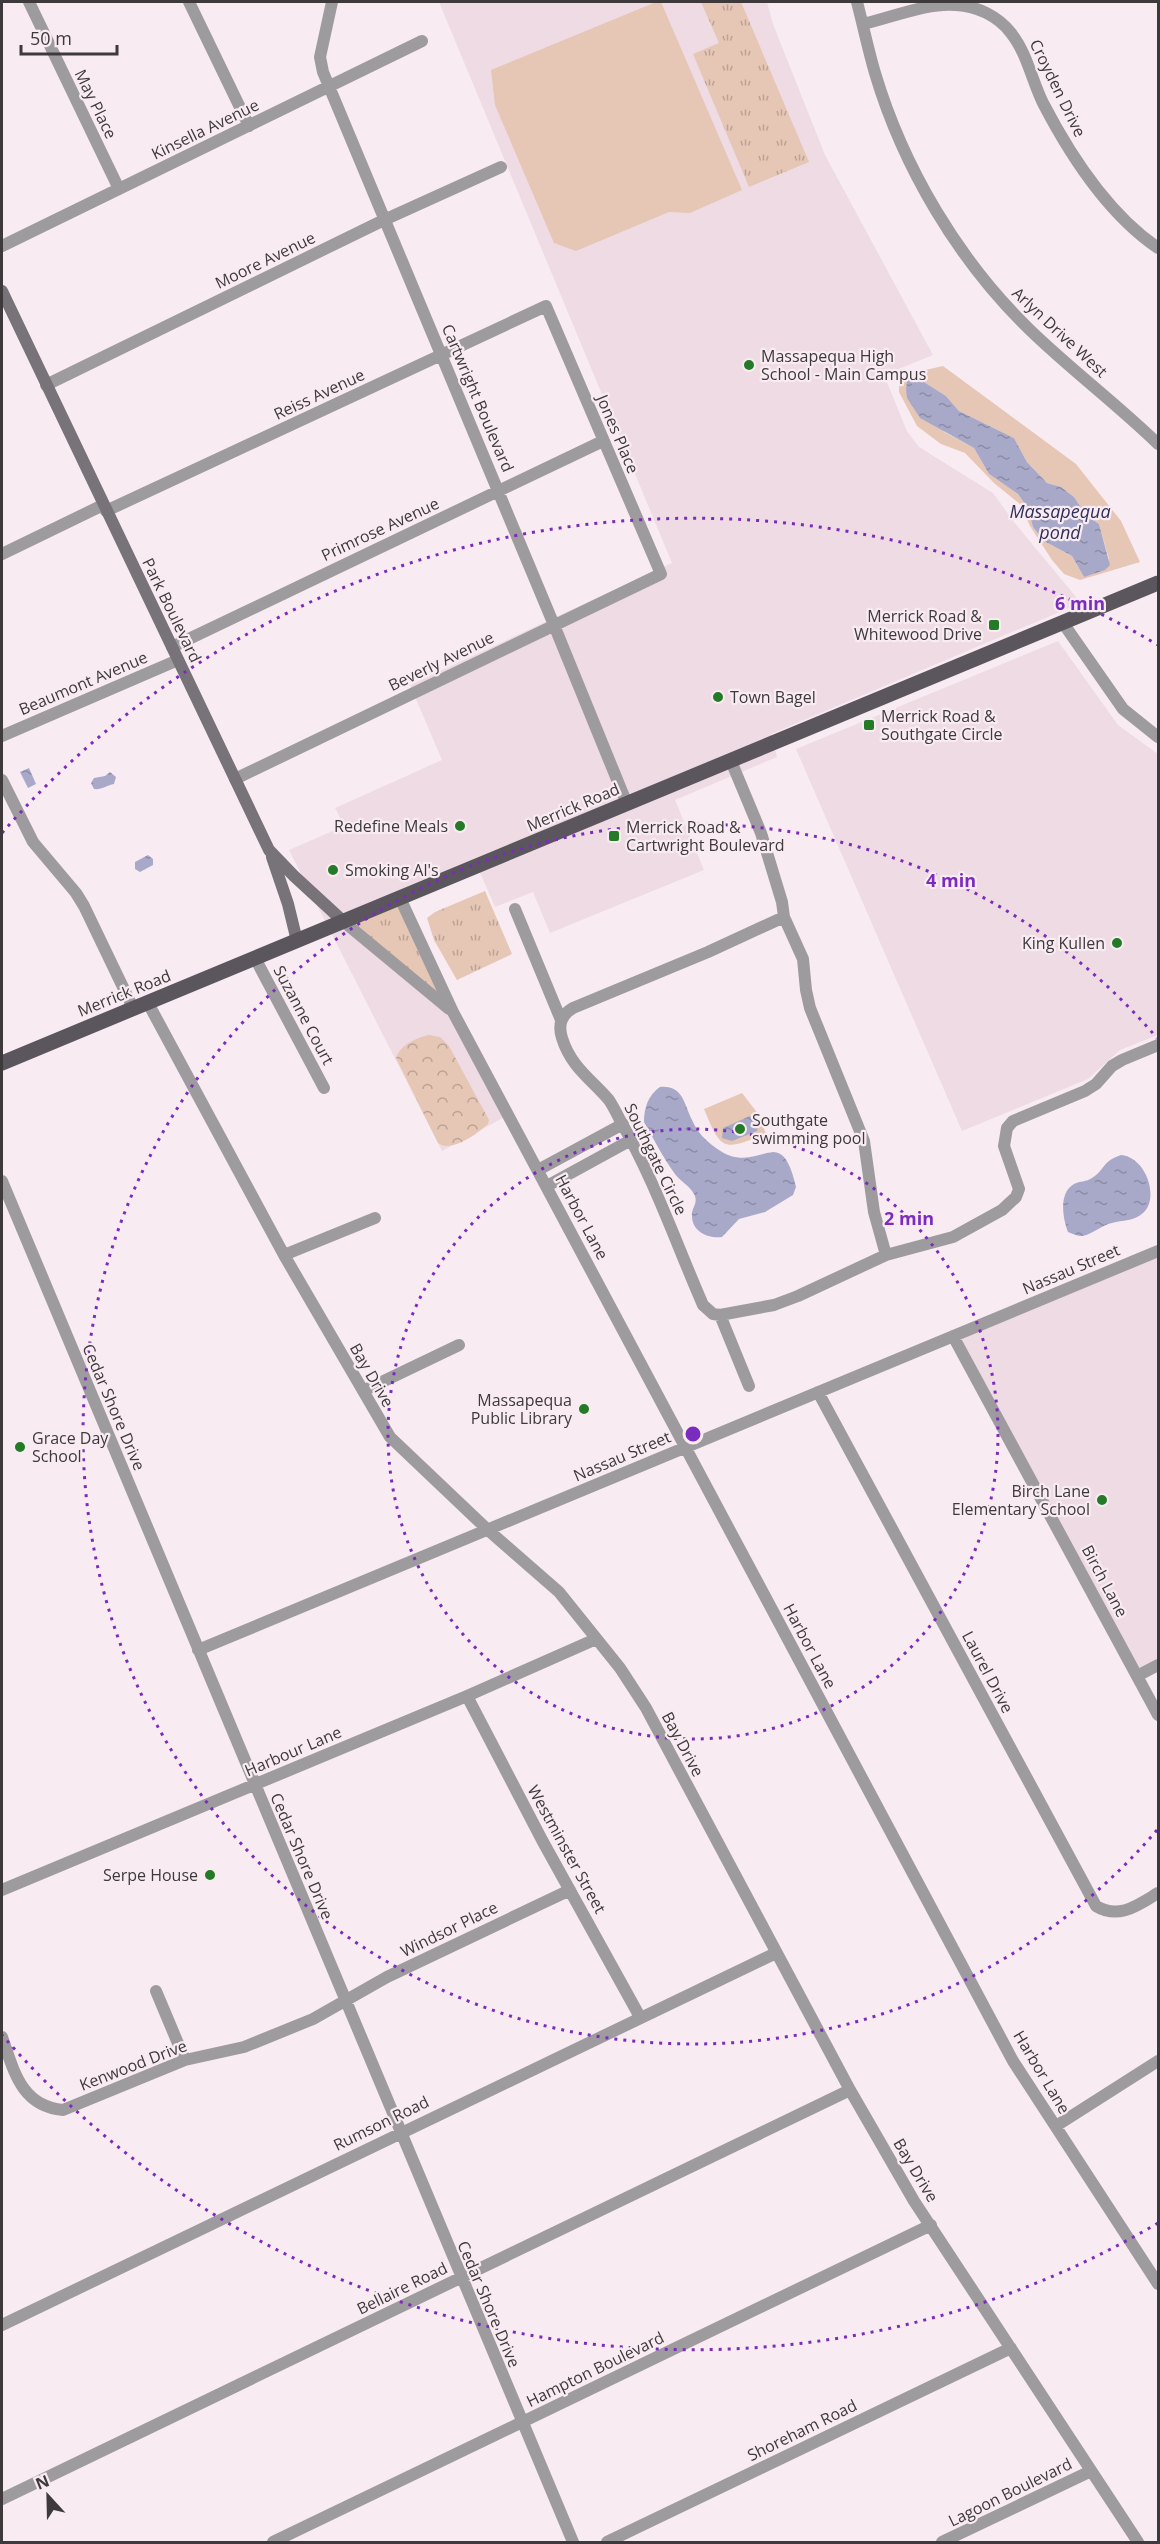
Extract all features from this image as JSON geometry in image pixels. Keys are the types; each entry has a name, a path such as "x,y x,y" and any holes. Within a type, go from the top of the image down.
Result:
{"main road":[{"name":"Park Boulevard","path":"3,298 269,850 344,922"},
{"name":"Merrick Road","path":"2,1063 1158,584"},
{"path":"269,850 288,904 297,941"}],"street":[{"name":"May Place","path":"29,2 119,189"},
{"path":"189,2 249,126"},
{"name":"Cartwright Boulevard","path":"332,2 320,57 329,87 499,491 627,804"},
{"name":"Arlyn Drive West","path":"857,2 875,73 902,145 935,210 975,268 1029,329 1158,444"},
{"name":"Croyden Drive","path":"863,24 942,4 958,4 982,10 998,19 1011,32 1018,44 1042,102 1066,145 1098,190 1131,227 1158,248"},
{"name":"Kinsella Avenue","path":"2,246 422,41"},
{"name":"Moore Avenue","path":"46,385 384,220 501,167"},
{"name":"Reiss Avenue","path":"2,554 546,306"},
{"name":"Jones Place","path":"546,306 661,574"},
{"name":"Primrose Avenue","path":"172,646 603,441"},
{"name":"Beverly Avenue","path":"235,778 661,574"},
{"path":"1063,622 1123,709 1158,737"},
{"name":"Beaumont Avenue","path":"2,736 178,660"},
{"path":"731,760 761,833 782,902 784,917 803,959 810,1008 864,1141 874,1212 886,1255"},
{"name":"Bay Drive","path":"2,780 33,842 76,893 84,906 390,1437 488,1530 558,1592 620,1668 646,1708 850,2090 914,2201 1138,2542"},
{"name":"Harbor Lane","path":"400,898 453,1012 1013,2061 1158,2284"},
{"name":"Southgate Circle","path":"515,909 561,1020 560,1029 572,1059 582,1075 609,1101 644,1163 703,1305 713,1314 720,1315 749,1386"},
{"path":"561,1020 566,1012 573,1008 708,952 784,917"},
{"name":"Harbor Lane","path":"344,922 453,1012"},
{"name":"Suzanne Court","path":"255,958 324,1088"},
{"path":"720,1315 774,1305 886,1255 953,1237 977,1226 1011,1203 1016,1197 1018,1182 1004,1146 1007,1128 1013,1121 1085,1091 1096,1084 1117,1063 1158,1045"},
{"path":"538,1170 622,1124"},
{"path":"547,1186 631,1140"},
{"name":"Cedar Shore Drive","path":"2,1181 399,2133 573,2542"},
{"path":"284,1255 375,1218"},
{"name":"Nassau Street","path":"198,1650 1158,1251"},
{"name":"Birch Lane","path":"953,1336 1158,1715"},
{"path":"363,1391 459,1345"},
{"name":"Laurel Drive","path":"818,1392 1096,1906 1106,1912 1121,1912 1158,1893"},
{"name":"Harbour Lane","path":"2,1890 466,1696 596,1639"},
{"path":"1137,1676 1158,1665"},
{"name":"Westminster Street","path":"466,1696 640,2017"},
{"name":"Windsor Place","path":"344,2001 387,1977 570,1890"},
{"name":"Rumson Road","path":"2,2325 776,1953"},
{"path":"156,1991 184,2060"},
{"name":"Kenwood Drive","path":"2,2037 22,2085 34,2100 46,2108 63,2110 184,2060 244,2047 313,2019 344,2001"},
{"path":"1056,2126 1158,2061"},
{"name":"Bellaire Road","path":"2,2499 850,2090"},
{"name":"Hampton Boulevard","path":"273,2542 931,2225"},
{"name":"Shoreham Road","path":"608,2542 1011,2348"},
{"name":"Lagoon Boulevard","path":"942,2542 1091,2471"}],"shaded area":[{"name":"Massapequa High School - Main Campus","path":"439,2 767,2 773,24 825,155 933,355 884,375 907,431 919,447 993,493 1081,603 771,734 777,757 675,800 704,870 550,933 533,892 495,907 478,868 403,899 510,1114 442,1151 289,850 344,826 335,808 442,760 410,685 672,563"},
{"path":"1058,641 1118,725 1158,754 1158,1035 1120,1050 1088,1079 962,1131 796,749"},
{"name":"Birch Lane Elementary School","path":"1158,1255 1158,1662 1139,1673 957,1337"}],"green space":[{"path":"656,2 661,2 742,190 690,213 669,212 576,251 554,243 495,105 491,70"},
{"path":"701,2 741,2 809,162 749,187 693,54 719,43"},
{"path":"943,366 1076,464 1121,521 1140,562 1080,580 1064,574 1030,526 1020,504 994,483 965,453 941,444 917,426 899,392 899,380 912,373","holes":["918,375 924,382 946,396 959,411 1014,438 1027,462 1047,483 1061,487 1074,497 1086,515 1099,524 1109,559 1084,577 1072,556 1044,541 1033,527 1027,507 1018,494 989,474 974,448 944,432"]},
{"path":"485,891 512,954 457,980 434,940 427,918 435,912"},
{"path":"399,900 449,1007 346,922"},
{"path":"429,1035 440,1037 449,1046 489,1120 488,1124 471,1137 450,1146 438,1143 396,1058 401,1049 409,1043"},
{"path":"742,1093 759,1115 766,1134 733,1145 726,1144 715,1134 704,1109"}],"water":[{"name":"Massapequa pond","path":"918,375 924,382 946,396 959,411 1014,438 1027,462 1047,483 1061,487 1074,497 1086,515 1099,524 1110,565 1105,570 1084,577 1072,556 1044,541 1033,527 1027,507 1018,494 989,474 974,448 920,418 907,398 906,388 912,376"},
{"path":"29,768 36,784 28,788 20,772"},
{"path":"110,772 116,777 114,784 94,789 91,783 94,778 105,776"},
{"path":"148,855 153,859 153,865 140,872 135,869 135,862"},
{"path":"660,1087 668,1087 678,1092 696,1128 716,1148 731,1156 744,1158 775,1152 783,1156 790,1167 796,1187 793,1195 765,1212 739,1219 722,1237 712,1237 698,1230 692,1216 696,1200 694,1194 677,1177 644,1122 648,1102 652,1094"},
{"name":"Southgate swimming pool","path":"750,1116 754,1117 757,1131 732,1141 722,1138 723,1128"},
{"path":"1121,1155 1130,1157 1137,1163 1148,1179 1150,1198 1148,1206 1136,1218 1108,1224 1086,1235 1078,1236 1068,1232 1063,1206 1069,1188 1092,1178 1110,1160"}],"place":[{"name":"Massapequa High School - Main Campus","path":"749,365"},
{"name":"Merrick Road & Whitewood Drive","path":"994,625"},
{"name":"Town Bagel","path":"718,697"},
{"name":"Merrick Road & Southgate Circle","path":"869,725"},
{"name":"Redefine Meals","path":"460,826"},
{"name":"Merrick Road & Cartwright Boulevard","path":"614,836"},
{"name":"Smoking Al's","path":"333,870"},
{"name":"King Kullen","path":"1117,943"},
{"name":"Southgate swimming pool","path":"740,1129"},
{"name":"Massapequa Public Library","path":"584,1409"},
{"name":"Grace Day School","path":"20,1447"},
{"name":"Birch Lane Elementary School","path":"1102,1500"},
{"name":"Serpe House","path":"210,1875"}]}
